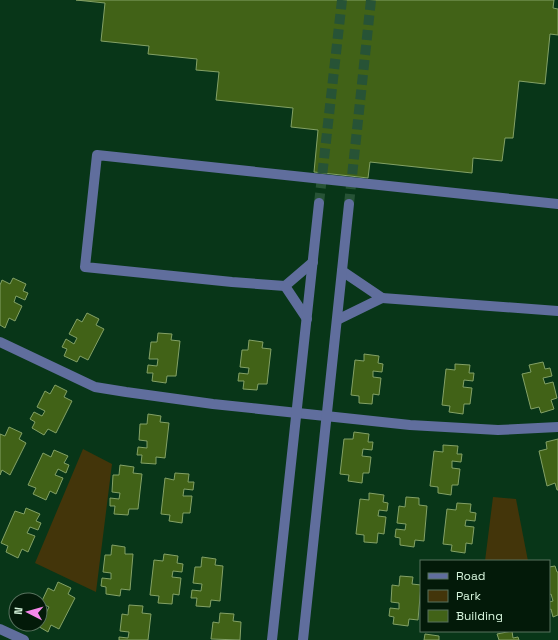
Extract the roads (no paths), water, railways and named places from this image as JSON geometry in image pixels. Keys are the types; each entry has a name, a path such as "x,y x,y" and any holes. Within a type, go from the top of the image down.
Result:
{"street":[{"path":"313,262 285,286 85,267 97,155 558,204"},
{"path":"272,640 319,203"},
{"path":"303,640 349,204"},
{"path":"342,271 382,298 558,311"},
{"path":"285,286 307,319"},
{"path":"337,320 382,298"},
{"path":"0,342 95,387 206,403 410,424 498,430 558,427"},
{"path":"0,629 24,640"}],"tunnel":[{"path":"319,203 342,0"},
{"path":"349,204 371,0"}]}
